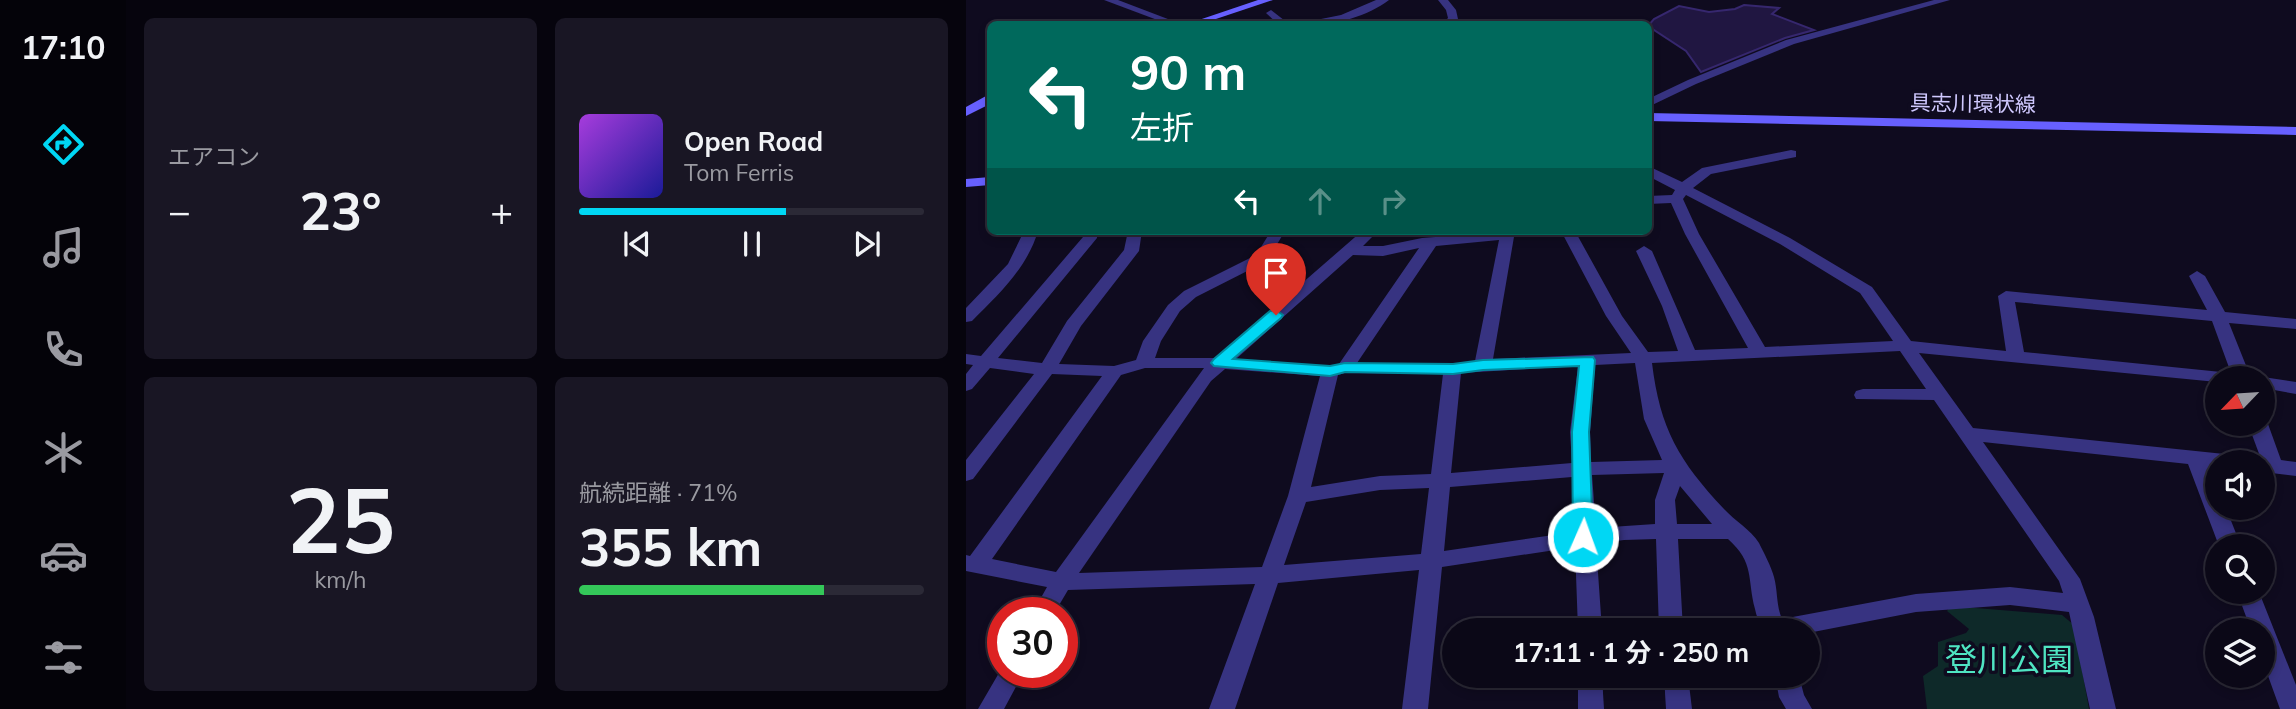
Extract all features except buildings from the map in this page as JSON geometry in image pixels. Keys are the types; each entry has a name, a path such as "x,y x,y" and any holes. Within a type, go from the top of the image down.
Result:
{"main road":[{"path":"1202,21 1268,0"},
{"path":"966,112 987,102"},
{"name":"具志川環状線","path":"1652,117 2296,131"},
{"path":"966,183 987,181"}],"street":[{"path":"1109,0 1168,21"},
{"path":"1322,21 1343,18 1384,0"},
{"path":"1443,0 1451,10 1453,19 1451,21"},
{"path":"1652,102 1692,82 1790,42 1945,0"},
{"path":"1271,12 1281,21"},
{"path":"1652,199 1680,194 1707,166 1791,154"},
{"path":"1652,173 1680,194 1785,242 1866,290 2070,579 2103,709"},
{"path":"1680,194 1692,234 1759,352"},
{"path":"966,317 992,292 1015,264 1029,235"},
{"path":"966,385 1090,239 1090,235"},
{"path":"966,474 1048,368 1073,325 1131,251 1134,235"},
{"path":"1144,363 1152,341 1174,309 1191,294 1262,258 1276,235"},
{"path":"1052,597 1205,377 1367,235"},
{"path":"1351,250 1383,251 1490,235"},
{"path":"1483,365 1507,235"},
{"path":"1570,235 1614,316 1643,358 1647,394 1660,438 1694,490 1749,545 1763,578 1766,609 1770,618"},
{"path":"1222,709 1298,496 1338,369 1431,242"},
{"path":"1644,251 1670,306 1689,356"},
{"path":"2197,276 2218,315 2237,366"},
{"path":"2016,356 2006,296 2296,324"},
{"path":"966,359 1048,368 1115,371 1144,363 1219,363 1338,369 1453,369 1483,365 1905,346 2205,376"},
{"path":"1587,360 1580,432 1583,537 1589,618"},
{"path":"1415,709 1453,369"},
{"path":"1115,371 972,563 1061,582 1269,575 1430,561 1583,537 1665,531 1733,531"},
{"path":"2275,385 2296,388"},
{"path":"1863,395 1939,394"},
{"path":"1967,434 2205,459"},
{"path":"2196,458 2225,534"},
{"path":"1298,496 1380,483 1440,481 1583,469 1677,466"},
{"path":"1670,618 1665,500 1677,466"},
{"path":"2275,467 2296,470"},
{"path":"1820,621 1916,603 2010,596 2078,604"},
{"path":"2253,604 2294,709"},
{"path":"991,709 1003,688"},
{"path":"1590,688 1591,709"},
{"path":"1677,688 1679,709"},
{"path":"1790,688 1799,709"}],"green space":[{"name":"登川公園","path":"1951,606 2062,615 2074,625 2089,709 1927,709 1923,676 1938,666 1938,642 1966,633 1969,629 1947,611"}],"route":[{"path":"1276,315 1219,363 1330,371 1345,368 1453,369 1587,360 1580,432 1583,537"}]}
